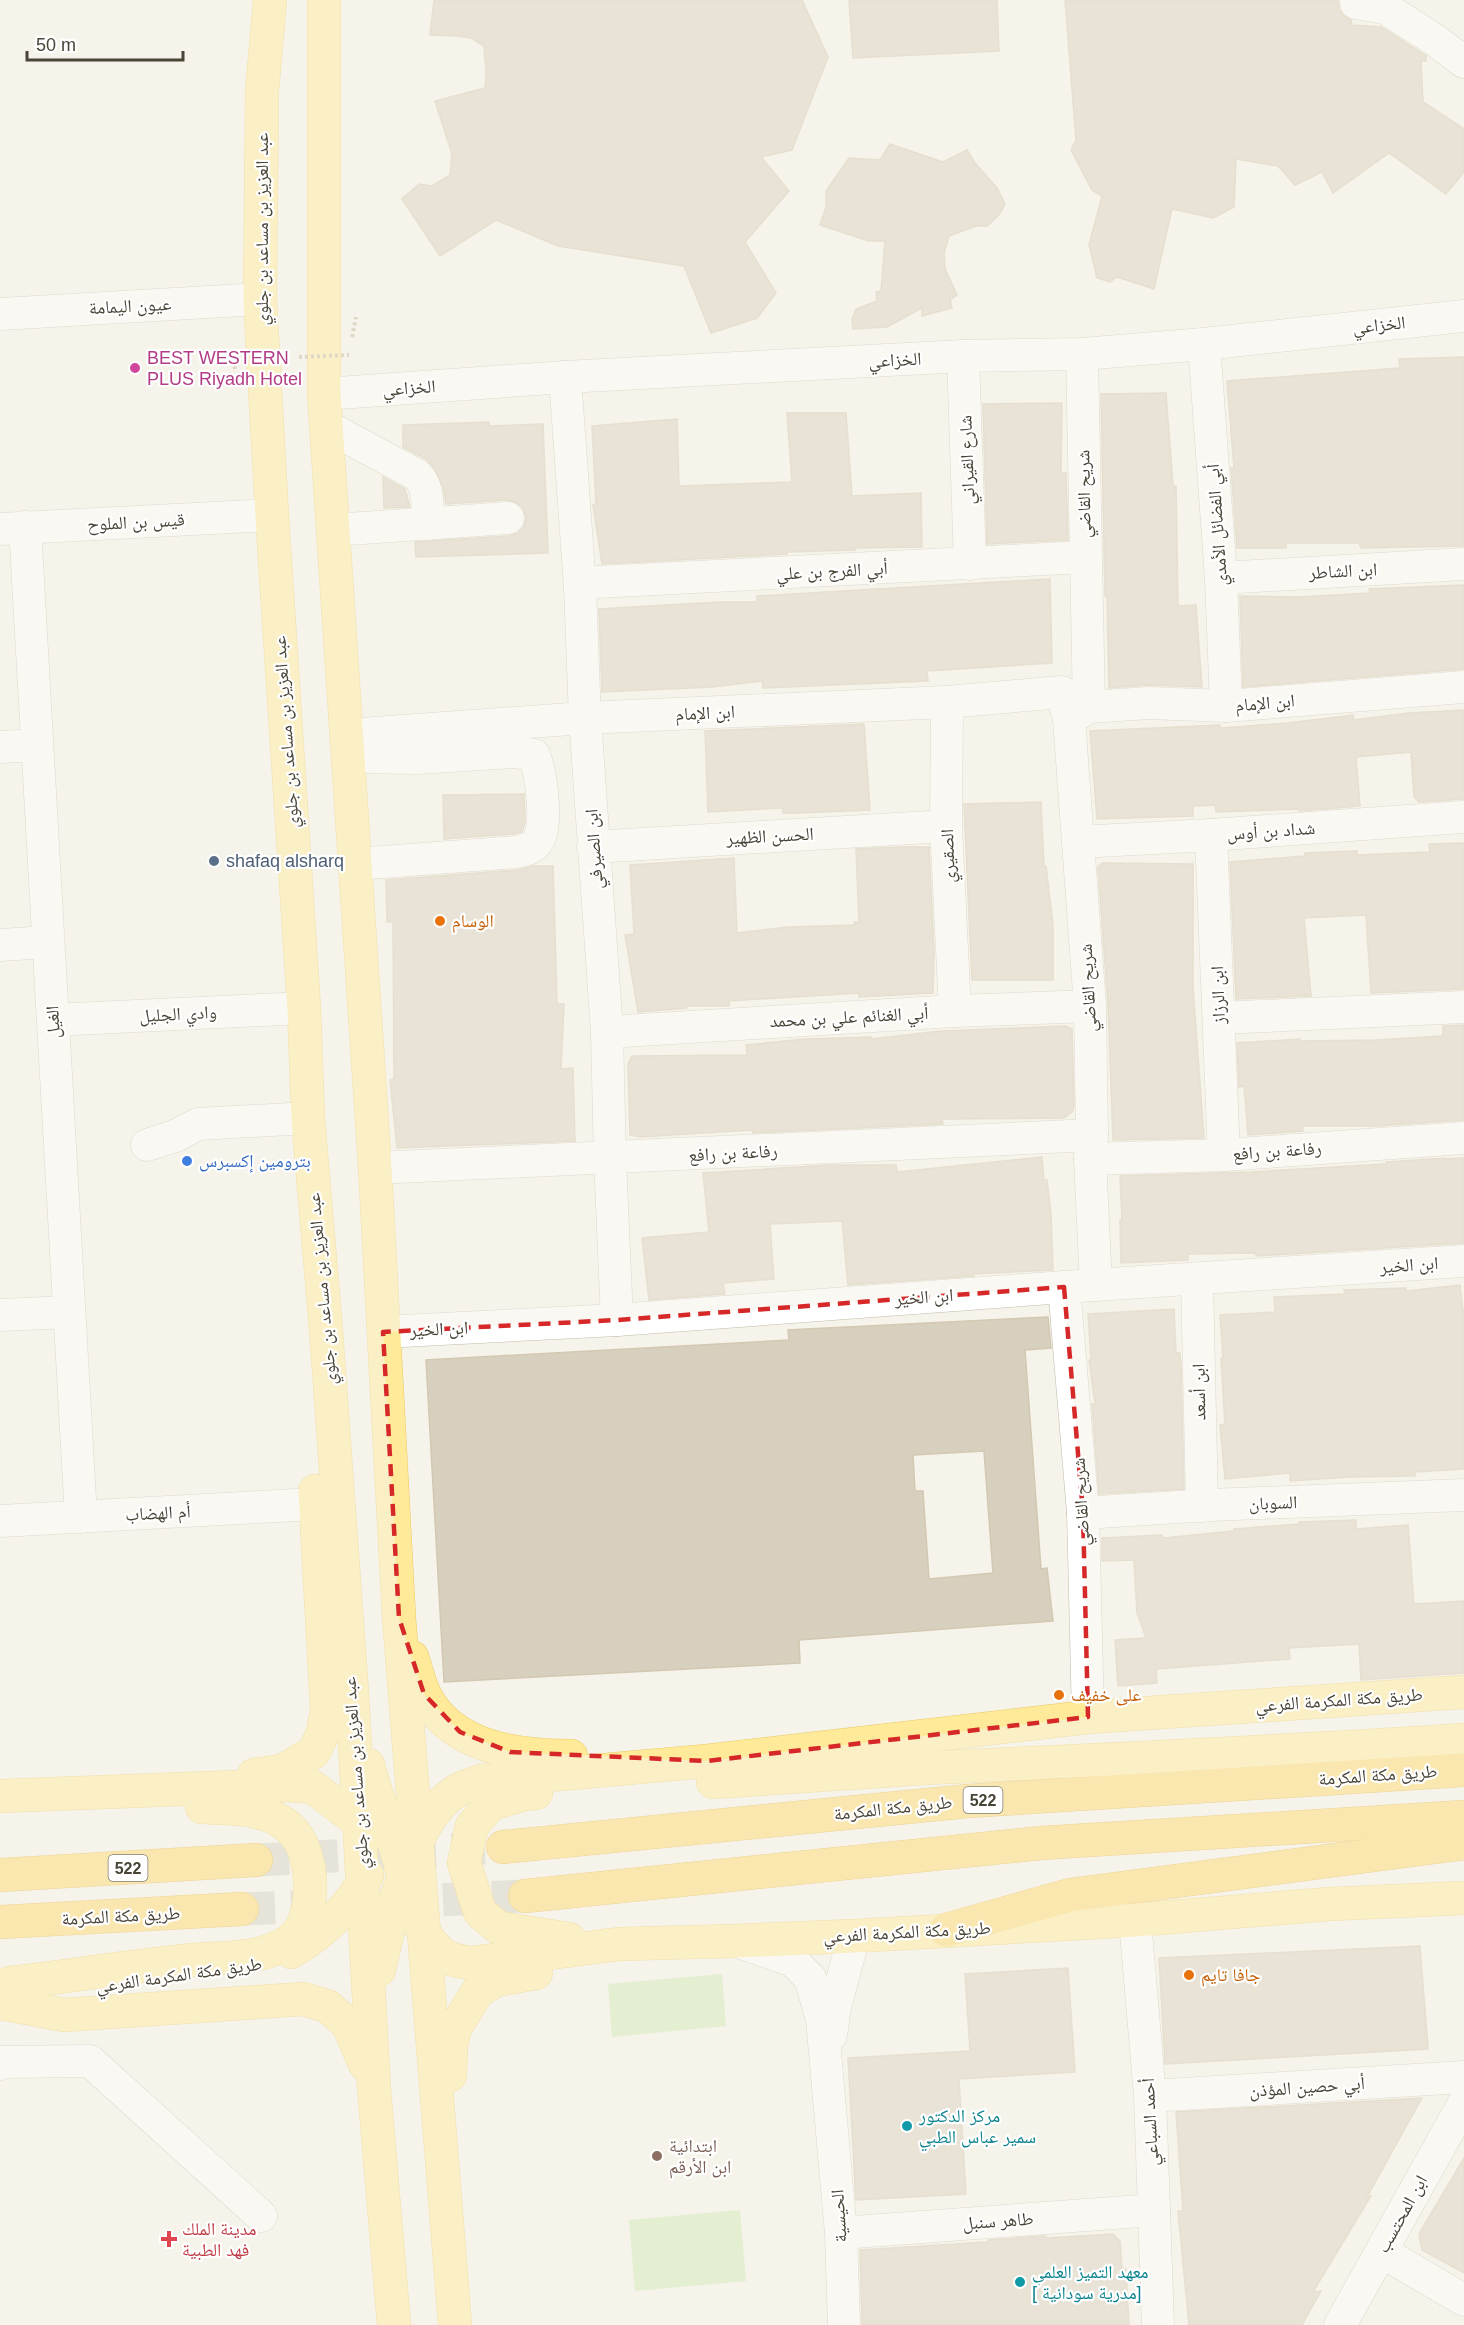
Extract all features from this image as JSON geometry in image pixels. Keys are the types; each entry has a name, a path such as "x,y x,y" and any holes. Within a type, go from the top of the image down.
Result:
{"highway":[{"name":"طريق مكة المكرمة","path":"503,1848 968,1801 1464,1770"},
{"path":"525,1896 1041,1844 1464,1817"},
{"path":"946,1930 1070,1895 1464,1843"},
{"name":"522","path":"0,1875 256,1860"},
{"name":"طريق مكة المكرمة","path":"0,1922 242,1909"}],"main road":[{"path":"261,0 262,91"},
{"name":"عبد العزيز بن مساعد بن جلوي","path":"270,0 262,91 261,299 272,515 304,1008 308,1118 352,1693 386,1836 363,1882 375,2088 394,2325"},
{"path":"324,0 325,410 375,1168 408,1751 386,1836"},
{"path":"40,1794 282,1771 314,1752 323,1733 327,1710 309,1389 326,1330"},
{"path":"399,1618 424,1694 442,1718 459,1732 481,1743 510,1752 539,1756 619,1756 707,1761"},
{"name":"طريق مكة المكرمة الفرعي","path":"445,2183 420,2073 408,1947 399,1890 386,1836 436,1810 458,1790 481,1781 707,1761 1088,1717 1464,1692"},
{"path":"619,1944 499,1928 480,1912 464,1863 472,1827 491,1804 525,1794 925,1768 1279,1752 1464,1740"},
{"path":"773,1754 925,1768"},
{"path":"0,1796 287,1785 313,1788 386,1836 423,1930 455,2325"},
{"path":"0,1986 182,1961 264,1953 282,1946 295,1936 309,1908 311,1880 303,1849 295,1831 258,1810 40,1794"},
{"name":"طريق مكة المكرمة الفرعي","path":"0,1995 35,1994 262,1968 305,1943 344,1911 363,1882"},
{"name":"طريق مكة المكرمة الفرعي","path":"399,1890 414,1910 423,1930 438,1951 447,1959 471,1963 619,1944 854,1936 1464,1898"},
{"name":"طريق مكة المكرمة الفرعي","path":"370,2009 399,1890"},
{"path":"445,2183 451,2046 455,2028 478,1991 496,1980 576,1965 619,1944"},
{"path":"0,2003 64,2015 303,1999 327,2006 348,2024 375,2088"}],"street":[{"path":"1356,3 1385,8 1436,40 1464,62"},
{"name":"عيون اليمامة","path":"0,314 261,299"},
{"name":"الخزاعي","path":"325,410 565,377 963,356 1082,354 1204,344 1464,316"},
{"name":"أبي الفضائل الأمدي","path":"1204,344 1221,578 1226,706"},
{"name":"شريح القاضي","path":"1082,354 1085,557 1074,706 1078,842 1090,1006 1091,1147 1096,1285"},
{"name":"شارع القيراني","path":"963,356 970,564"},
{"name":"ابن الصيرفي","path":"565,377 580,587 593,847 608,1032 610,1159 617,1320"},
{"path":"325,410 417,475 426,489 428,524"},
{"name":"قيس بن الملوح","path":"13,528 272,515"},
{"path":"333,530 508,519"},
{"name":"الغيل","path":"13,528 37,745 81,1517"},
{"name":"أبي الفرج بن علي","path":"580,587 596,582 1085,557"},
{"name":"ابن الشاطر","path":"1221,578 1464,564"},
{"name":"ابن الإمام","path":"347,746 585,718 947,702 1074,706 1149,703 1226,706 1464,687"},
{"name":"الصقيري","path":"947,702 946,826 955,1011"},
{"path":"0,747 37,745"},
{"path":"347,746 418,758 515,752 534,755 540,770 543,813 539,841 531,848 498,853 420,857 355,864"},
{"name":"شداد بن أوس","path":"1078,842 1212,836 1464,816"},
{"name":"الحسن الظهير","path":"593,847 946,826"},
{"name":"ابن الرزاز","path":"1212,836 1224,1155"},
{"path":"0,945 48,942"},
{"name":"أبي الغنائم علي بن محمد","path":"608,1032 955,1011 1090,1006"},
{"path":"1219,1018 1464,1007"},
{"name":"وادي الجليل","path":"53,1020 304,1008"},
{"path":"147,1145 175,1136 198,1124 308,1118"},
{"name":"رفاعة بن رافع","path":"375,1168 610,1159 1091,1147 1224,1155 1464,1138"},
{"name":"ابن الخير","path":"383,1332 617,1320 1064,1287 1464,1261"},
{"name":"ابن أسعد","path":"1197,1279 1202,1506"},
{"name":"شريح القاضي","path":"1064,1287 1083,1514 1088,1717"},
{"path":"0,1315 69,1312"},
{"name":"السوبان","path":"1083,1514 1202,1506 1464,1495"},
{"name":"أم الهضاب","path":"0,1521 315,1504"},
{"name":"أحمد السباعي","path":"1135,1920 1150,2096 1158,2325"},
{"path":"831,2108 830,2045 835,2007 854,1936"},
{"path":"735,1941 793,1961 810,1978 822,2019 831,2108"},
{"path":"0,2064 2,2062 90,2061 261,2216"},
{"name":"أبي حصين المؤذن","path":"1150,2096 1464,2077"},
{"name":"ابن المحتسب","path":"1340,2325 1464,2103"},
{"name":"الحيسية","path":"831,2108 841,2233 844,2325"},
{"name":"طاهر سنبل","path":"841,2233 1154,2210"},
{"path":"1382,2252 1464,2300"}],"path":[{"path":"299,357 349,355"},
{"path":"251,358 276,357"}],"highlighted area":[{"path":"1064,1287 1083,1513 1088,1717 707,1761 510,1752 460,1732 424,1694 399,1618 383,1332 617,1320"}],"green space":[{"path":"722,1974 726,2026 612,2037 608,1984"},
{"path":"740,2210 746,2281 635,2291 629,2220"}],"building":[{"path":"434,0 802,0 828,57 792,150 761,157 789,191 745,242 776,293 757,318 711,333 684,266 558,246 496,220 440,256 402,199 419,184 432,186 450,175 452,154 435,101 485,88 486,71 484,46 471,38 430,35"},
{"path":"849,0 997,0 999,51 853,58"},
{"path":"1065,0 1338,0 1339,10 1351,20 1352,25 1381,27 1426,56 1426,61 1421,61 1423,102 1464,129 1464,172 1446,194 1389,153 1333,193 1322,172 1295,185 1278,166 1236,159 1234,207 1213,218 1172,209 1154,289 1117,277 1110,282 1097,278 1089,245 1102,196 1092,190 1071,150 1076,140"},
{"path":"890,144 943,162 967,150 997,188 1005,204 999,215 987,226 976,226 949,236 944,253 945,269 957,295 950,300 952,308 922,316 922,308 887,327 853,329 852,319 856,309 877,301 876,292 881,291 885,241 869,241 820,225 826,207 826,191 849,158 880,160"},
{"path":"1464,357 1464,546 1361,548 1359,543 1286,543 1286,548 1237,548 1227,381 1400,368 1399,359"},
{"path":"1166,393 1173,486 1176,486 1178,606 1196,605 1202,687 1150,685 1109,688 1101,394"},
{"path":"1062,403 1061,473 1066,473 1068,540 987,544 983,404"},
{"path":"787,413 846,413 852,496 921,493 922,547 855,548 855,550 602,564 593,505 596,504 592,426 677,419 679,486 792,482"},
{"path":"489,422 489,426 543,424 548,553 416,557 415,542 509,536 518,533 524,526 526,517 523,508 515,502 507,500 446,504 443,487 435,469 426,459 403,447 403,425"},
{"path":"383,477 405,489 410,507 384,508"},
{"path":"1050,579 1052,663 927,671 928,681 763,688 762,681 712,687 602,692 599,609 757,602 757,596"},
{"path":"1464,585 1464,669 1243,687 1240,596 1299,597 1370,593 1369,589"},
{"path":"1464,710 1464,799 1419,802 1414,797 1411,752 1356,757 1360,806 1299,811 1299,809 1216,812 1215,805 1193,806 1193,816 1097,819 1090,731 1220,725 1220,728 1353,715 1353,720 1409,713"},
{"path":"864,724 870,810 783,813 783,808 708,812 705,731"},
{"path":"524,794 525,822 522,832 444,839 443,795"},
{"path":"1041,802 1044,866 1046,866 1053,925 1053,980 972,980 964,804"},
{"path":"1464,843 1464,989 1371,993 1366,915 1304,918 1311,996 1236,999 1230,862 1305,856 1305,853 1357,851 1357,855 1430,852 1429,844"},
{"path":"929,847 934,952 933,993 859,997 859,993 729,1001 729,1006 687,1006 687,1008 638,1012 625,935 634,934 630,865 734,858 737,933 788,927 854,925 854,922 859,922 856,849"},
{"path":"1102,863 1193,864 1193,988 1204,1138 1113,1140 1108,1005 1098,867"},
{"path":"533,866 553,866 557,1004 564,1004 561,1069 573,1068 575,1141 397,1148 390,1080 394,1079 393,922 387,922 386,880 518,870"},
{"path":"1464,1025 1464,1120 1376,1126 1302,1126 1303,1131 1248,1135 1244,1086 1239,1087 1237,1043 1300,1039 1300,1041 1376,1040 1443,1036 1443,1026"},
{"path":"1065,1026 1072,1029 1074,1106 1073,1111 1064,1118 942,1119 943,1124 753,1133 752,1130 640,1137 630,1135 628,1064 632,1056 747,1055 746,1045 805,1039 871,1037 871,1039 941,1031"},
{"path":"1042,1157 1051,1214 1053,1270 973,1274 974,1276 848,1285 842,1221 770,1224 774,1279 723,1283 725,1294 649,1300 642,1238 709,1232 703,1173 829,1165 896,1165 897,1172"},
{"path":"1464,1158 1464,1243 1256,1256 1256,1253 1188,1254 1188,1260 1121,1263 1120,1176 1251,1172"},
{"path":"1460,1285 1464,1318 1464,1469 1415,1472 1415,1476 1290,1481 1290,1473 1225,1479 1220,1425 1225,1424 1220,1315 1275,1312 1274,1297 1345,1294 1344,1290 1406,1288 1406,1291"},
{"path":"1174,1309 1176,1353 1180,1353 1181,1365 1184,1489 1099,1494 1092,1404 1095,1404 1089,1360 1091,1360 1088,1314"},
{"path":"1048,1317 1051,1348 1025,1350 1041,1569 1047,1568 1053,1621 799,1640 800,1663 444,1682 426,1360 789,1340 788,1330","holes":["984,1451 993,1573 929,1579 923,1491 915,1491 913,1455"]},
{"path":"1356,1520 1356,1529 1408,1525 1414,1604 1464,1601 1464,1673 1361,1680 1359,1644 1289,1648 1290,1659 1156,1669 1157,1683 1118,1686 1115,1640 1146,1638 1137,1613 1134,1560 1102,1561 1102,1538 1162,1535 1163,1538 1299,1524 1299,1522"},
{"path":"1420,1946 1428,2049 1165,2064 1159,1958"},
{"path":"1068,1968 1075,2072 959,2079 966,2194 856,2200 848,2058 970,2051 965,1974"},
{"path":"1422,2098 1367,2197 1371,2196 1313,2292 1321,2291 1302,2325 1189,2325 1178,2211 1183,2211 1176,2112"},
{"path":"1464,2158 1464,2273 1422,2250 1419,2234"},
{"path":"1113,2234 1120,2241 1122,2269 1126,2269 1129,2325 862,2325 860,2250 1045,2236 1047,2238"}],"tunnel":[{"path":"256,1860 503,1847"},
{"path":"394,1902 525,1896"},
{"path":"242,1909 337,1905"}],"place":[{"name":"BEST WESTERN PLUS Riyadh Hotel","path":"135,368"},
{"name":"shafaq alsharq","path":"214,861"},
{"name":"الوسام","path":"440,921"},
{"name":"بترومين إكسبرس","path":"187,1161"},
{"name":"على خفيف","path":"1059,1695"},
{"name":"جافا تايم","path":"1189,1975"},
{"name":"مركز الدكتور سمير عباس الطبي","path":"907,2126"},
{"name":"ابتدائية ابن الأرقم","path":"657,2156"},
{"name":"مدينة الملك فهد الطبية","path":"169,2239"},
{"name":"معهد التميز العلمي [ مدرية سودانية]","path":"1020,2282"}]}
